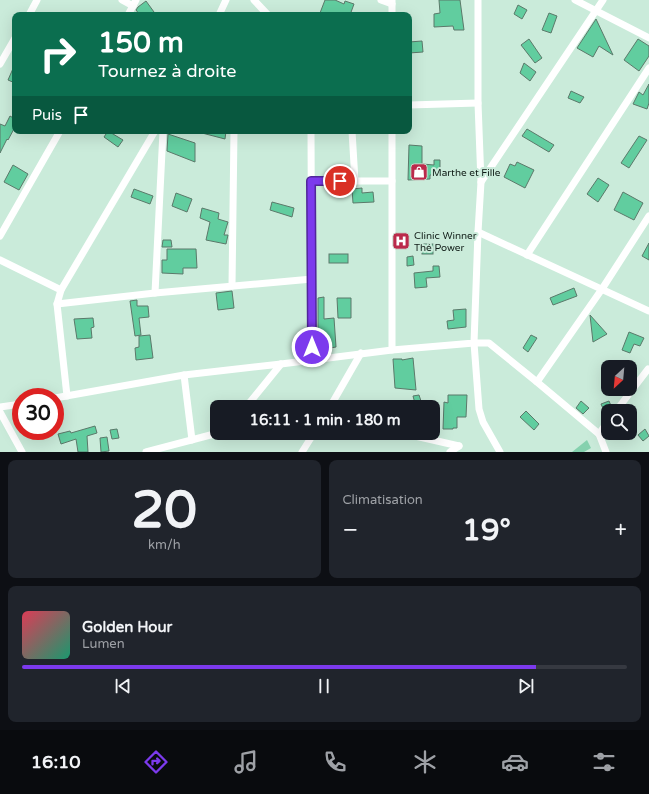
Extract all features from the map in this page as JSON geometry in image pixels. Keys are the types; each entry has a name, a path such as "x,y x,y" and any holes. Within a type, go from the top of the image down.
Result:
{"street":[{"path":"31,12 37,0"},
{"path":"122,0 135,3 130,12"},
{"path":"220,12 226,0"},
{"path":"254,0 265,12"},
{"path":"381,0 392,2"},
{"path":"478,0 478,103 482,182 478,232 474,343 479,409 483,422 500,452"},
{"path":"575,0 649,38"},
{"path":"482,182 603,0"},
{"path":"0,64 12,43"},
{"path":"527,255 649,68"},
{"path":"412,104 478,103"},
{"path":"0,236 58,134"},
{"path":"67,396 56,304 61,290 153,134"},
{"path":"155,293 163,134"},
{"path":"232,286 234,134"},
{"path":"311,134 312,360"},
{"path":"352,134 355,181"},
{"path":"392,134 392,350"},
{"path":"311,181 392,181"},
{"path":"537,382 602,289 649,216"},
{"path":"478,232 649,311"},
{"path":"0,260 61,290"},
{"path":"56,304 155,293 312,279"},
{"path":"64,396 184,375 361,353 489,343 598,434 606,452"},
{"path":"334,400 361,353"},
{"path":"252,400 281,364"},
{"path":"621,404 649,368"},
{"path":"184,375 192,440"},
{"path":"0,407 12,405"},
{"path":"0,412 19,451"},
{"path":"598,434 601,430"},
{"path":"146,452 210,435"},
{"path":"302,452 310,440"},
{"path":"433,440 459,446 450,452"}],"green space":[{"path":"587,440 591,448 584,452 572,452"}],"building":[{"path":"325,0 335,0 344,4 345,1 354,4 351,12 320,12"},
{"path":"439,0 460,0 464,30 454,30 453,26 434,27 434,14 440,13"},
{"path":"146,1 154,12 138,12 136,10"},
{"path":"518,5 527,10 522,19 514,14"},
{"path":"549,13 557,16 551,33 542,30"},
{"path":"596,19 613,55 599,46 593,57 577,48"},
{"path":"529,39 542,58 535,63 521,45"},
{"path":"638,39 649,46 649,56 639,71 624,60"},
{"path":"422,41 423,52 412,53 412,42"},
{"path":"524,63 536,72 530,81 520,73"},
{"path":"12,71 12,82 8,80"},
{"path":"649,84 649,103 647,109 633,104 639,92 643,95"},
{"path":"571,91 584,97 580,103 568,98"},
{"path":"10,116 12,117 12,133 0,153 0,124 5,126"},
{"path":"527,129 554,145 549,152 522,136"},
{"path":"106,134 113,134 123,140 118,147 104,137"},
{"path":"168,134 195,143 195,162 167,151"},
{"path":"206,134 226,134 225,139"},
{"path":"639,136 647,140 629,168 621,163"},
{"path":"409,145 422,146 422,164 434,165 434,160 440,160 440,175 430,175 430,179 408,180"},
{"path":"517,162 534,170 525,188 504,177 510,164 515,166"},
{"path":"13,165 28,174 19,190 4,182"},
{"path":"598,178 609,185 598,202 587,194"},
{"path":"362,188 362,193 373,192 374,202 353,203 352,189"},
{"path":"134,189 153,196 150,204 131,197"},
{"path":"623,192 643,203 634,220 614,210"},
{"path":"176,193 192,199 187,212 172,206"},
{"path":"272,202 294,208 292,217 270,210"},
{"path":"202,208 219,213 218,219 228,222 224,235 228,235 226,244 206,240 210,222 200,218"},
{"path":"163,240 171,240 172,247 162,247"},
{"path":"649,243 649,260 642,256"},
{"path":"422,244 433,244 433,254 422,254"},
{"path":"167,249 196,249 197,268 183,268 183,274 162,273 162,260 167,260"},
{"path":"329,254 348,254 348,263 329,263"},
{"path":"413,256 414,265 407,266 407,257"},
{"path":"433,266 439,266 440,277 426,278 427,287 415,288 414,273 433,271"},
{"path":"574,288 577,296 553,305 550,298"},
{"path":"232,291 234,308 218,310 216,293"},
{"path":"324,297 324,319 334,318 336,347 318,350 318,298"},
{"path":"337,298 351,298 351,318 338,318"},
{"path":"137,300 137,306 148,306 149,317 139,318 141,335 135,336 130,301"},
{"path":"466,309 466,327 448,329 447,321 454,320 453,310"},
{"path":"590,315 607,334 593,342"},
{"path":"93,318 94,327 91,328 92,338 77,339 74,319"},
{"path":"629,332 644,338 640,346 634,344 630,353 622,350"},
{"path":"150,335 153,358 136,360 135,348 139,347 139,336"},
{"path":"531,335 537,338 528,352 523,348"},
{"path":"413,358 416,390 395,388 393,359 402,360"},
{"path":"419,395 421,400 414,400 413,396"},
{"path":"448,395 467,395 466,417 457,417 457,428 443,429 444,402 448,403"},
{"path":"581,401 589,408 583,414 576,408"},
{"path":"609,401 610,404 601,404"},
{"path":"526,411 539,424 534,430 520,417"},
{"path":"95,426 97,433 87,436 88,452 78,452 76,439 61,444 60,440 64,440 64,432 70,431 71,433"},
{"path":"117,429 119,438 112,439 110,430"},
{"path":"645,429 649,436 643,441 638,435"},
{"path":"107,437 109,451 101,452 100,438"}],"place":[{"name":"Marthe et Fille","path":"419,172"},
{"name":"Clinic Winner Thé Power","path":"401,241"}],"route":[{"path":"312,347 311,181 340,181"}]}
